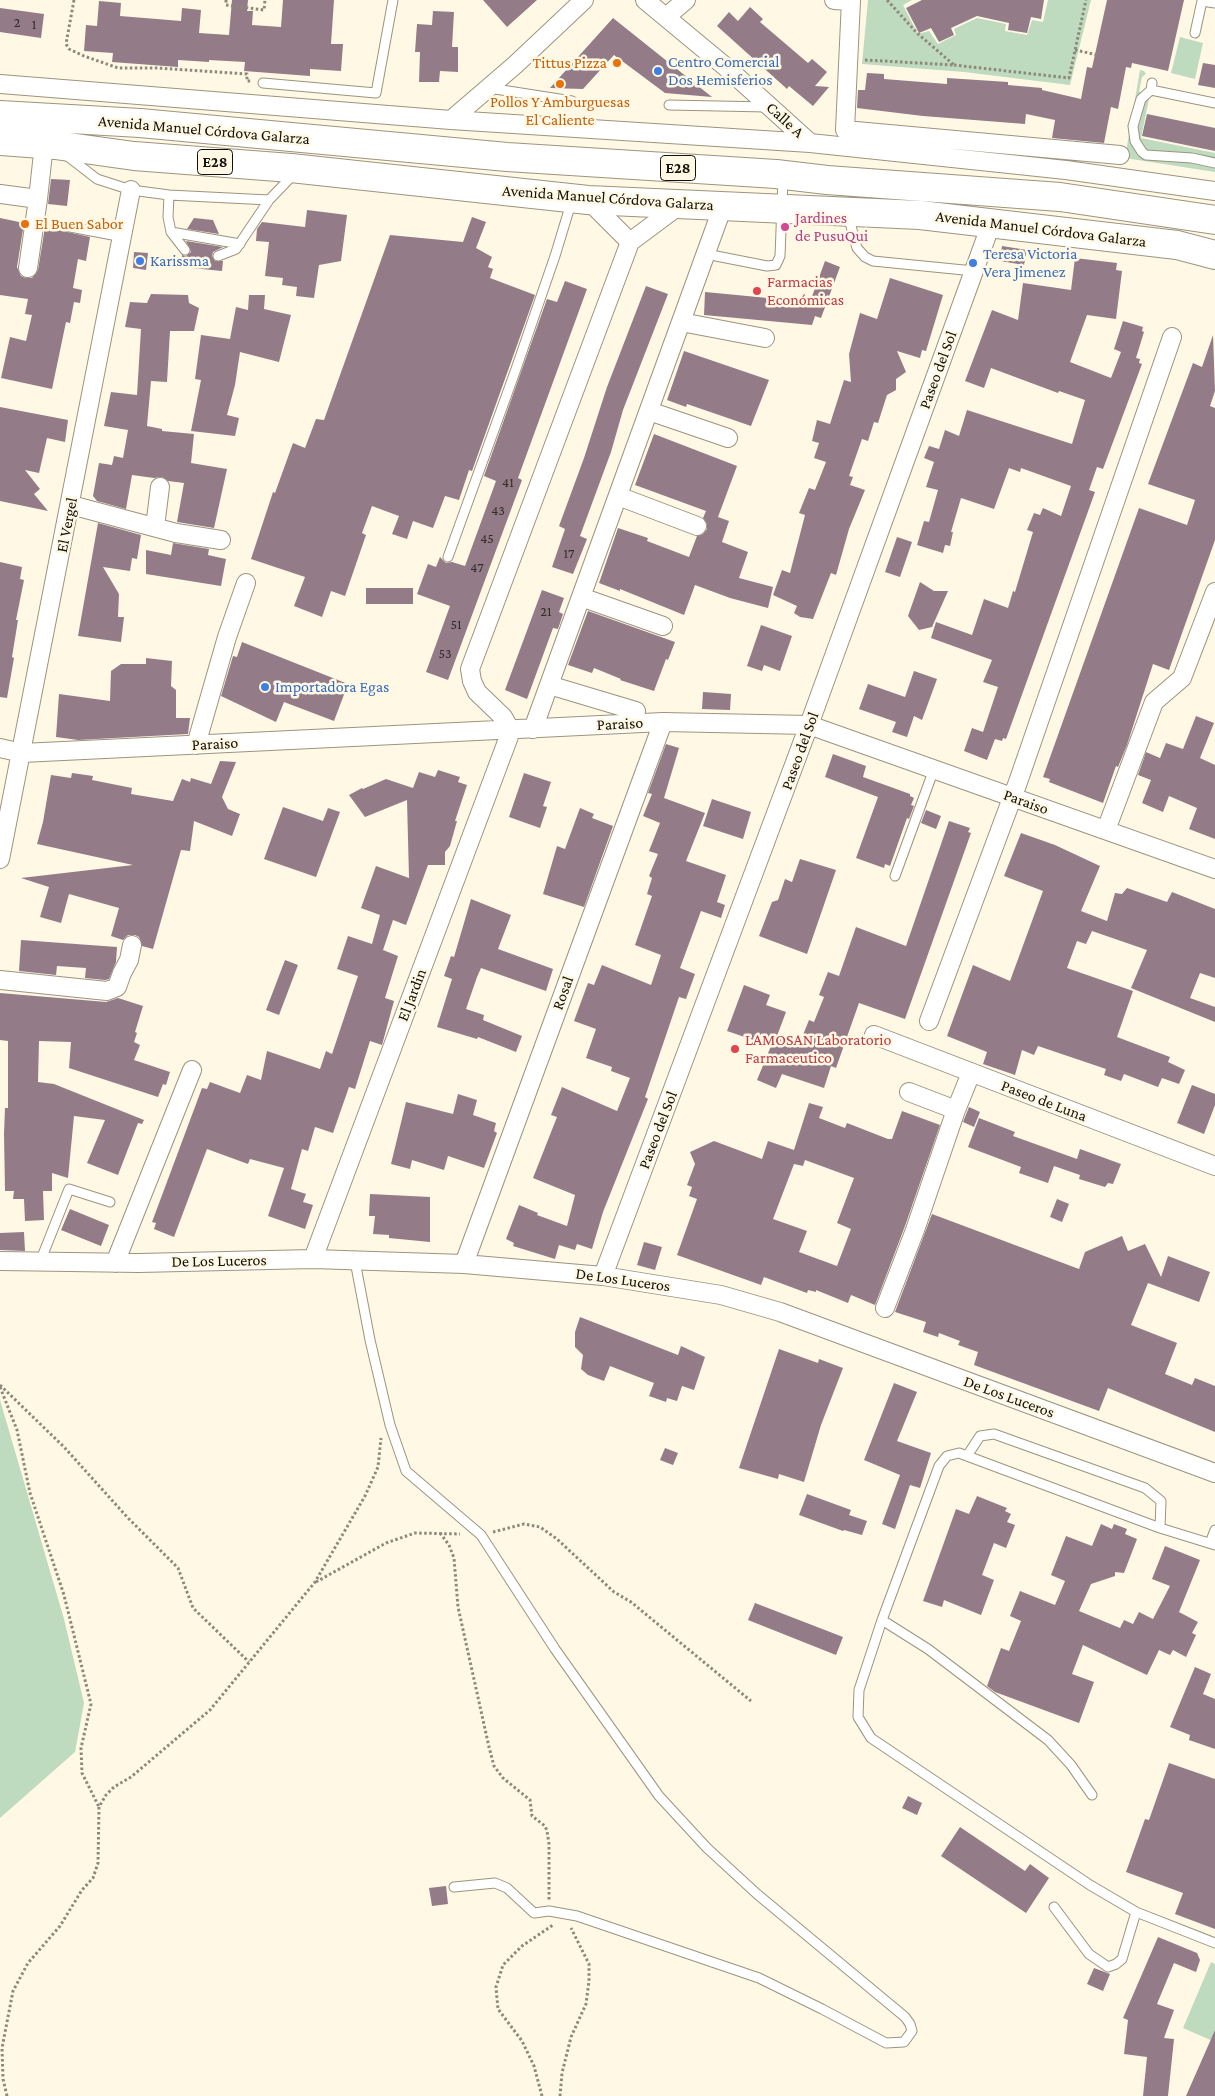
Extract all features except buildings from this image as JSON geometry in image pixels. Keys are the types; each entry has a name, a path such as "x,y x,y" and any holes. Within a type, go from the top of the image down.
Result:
{"main road":[{"name":"Avenida Manuel Córdova Galarza","path":"8,116 140,123 507,157 783,175 827,180 1060,197 1215,220"},
{"name":"Avenida Manuel Córdova Galarza","path":"0,141 49,144 134,156 299,168 580,199 920,215 1177,245 1215,255"}],"street":[{"path":"451,120 489,88 584,0"},
{"name":"Calle A","path":"645,0 810,143"},
{"path":"666,17 686,0"},
{"path":"834,0 851,1 850,60 845,130 1120,155"},
{"path":"8,116 8,84 142,97 451,120 810,143 1066,170 1215,191"},
{"path":"140,123 142,97"},
{"path":"28,268 38,198 49,144"},
{"path":"1060,197 1066,170"},
{"name":"El Vergel","path":"0,859 124,237 131,190"},
{"path":"0,194 38,198"},
{"path":"580,199 630,242"},
{"path":"512,731 503,717 477,692 472,681 470,669 630,242 681,204"},
{"path":"533,729 723,206"},
{"name":"Paseo del Sol","path":"603,1276 810,725 991,224"},
{"path":"681,322 765,338"},
{"path":"930,1021 1012,797 1172,337"},
{"path":"648,411 728,438"},
{"path":"154,528 160,487"},
{"path":"618,496 697,526"},
{"path":"70,505 154,528 221,540"},
{"path":"196,745 227,637 246,583"},
{"path":"1106,830 1154,702 1182,678 1215,592"},
{"path":"581,597 663,626"},
{"path":"549,685 636,711"},
{"name":"Paraiso","path":"0,748 22,753 512,731 663,722 810,725 1215,869"},
{"name":"Rosal","path":"464,1264 663,722"},
{"name":"El Jardin","path":"313,1259 512,731"},
{"path":"0,980 107,991 118,987 122,973 129,960 132,945"},
{"name":"Paseo de Luna","path":"874,1036 1215,1166"},
{"path":"115,1263 192,1070"},
{"path":"885,1308 971,1073"},
{"path":"909,1092 956,1110"},
{"name":"De Los Luceros","path":"0,1261 115,1263 313,1259 464,1264 603,1276 721,1295 780,1312 1215,1473"}],"lane":[{"path":"263,83 376,93 393,0"},
{"path":"1195,32 1202,0 1215,3"},
{"path":"1215,103 1152,86 1141,99 1133,126 1135,141 1146,155 1192,158 1215,163"},
{"path":"489,88 572,101"},
{"path":"669,105 770,107"},
{"path":"49,144 97,179 131,190 169,195 269,200"},
{"path":"218,256 230,252 240,244 269,200 299,168"},
{"path":"706,254 767,266 776,265 780,256 783,175"},
{"path":"169,195 168,217 171,232 185,250"},
{"path":"448,557 556,256 580,199"},
{"path":"848,212 857,248 865,257 873,261 974,271"},
{"path":"65,226 124,237"},
{"path":"171,232 240,244"},
{"path":"895,876 934,769"},
{"path":"40,1262 69,1189 110,1202"},
{"path":"355,1261 370,1340 390,1425 406,1471 481,1536 555,1649 659,1796 706,1848 757,1894 905,2017 912,2031 904,2042 886,2043 759,1978 577,1916 549,1911 534,1913 508,1888 495,1883 454,1887"},
{"path":"967,1456 980,1436 994,1434 1145,1488 1160,1501 1160,1528"},
{"path":"1215,1530 1212,1544 1160,1528 959,1453 947,1456 939,1466 882,1620 859,1690 858,1717 871,1738 1090,1885 1136,1912 1215,1943"},
{"path":"882,1620 928,1649 1048,1740 1071,1765 1092,1795"},
{"path":"1054,1907 1089,1954 1108,1967 1122,1959 1136,1912"}],"path":[{"path":"74,0 66,44 69,49 84,56 118,68 158,68 247,74 247,81 263,83"},
{"path":"226,0 226,5 264,10 265,0"},
{"path":"887,0 917,33 954,64"},
{"path":"850,60 954,64 1068,78 1086,0"},
{"path":"1075,50 1098,55"},
{"path":"0,1386 64,1447 128,1518 178,1568 193,1608 249,1662"},
{"path":"0,1386 17,1430 30,1493 64,1595 91,1704 81,1748 82,1773 99,1807 98,1863 93,1878 82,1890 60,1926 28,1963 13,1991 2,2048 3,2079 7,2096"},
{"path":"99,1807 106,1795 114,1787 130,1777 210,1710 315,1582 366,1496 378,1467 381,1438 390,1425"},
{"path":"315,1582 386,1543 415,1533 439,1532 481,1536 524,1524 540,1527 563,1544 614,1592 631,1602 751,1701"},
{"path":"439,1532 449,1545 455,1565 458,1607 488,1748 494,1766 503,1778 530,1800 532,1816 545,1826 547,1831 549,1844 549,1911"},
{"path":"449,1545 449,1540 454,1533"},
{"path":"542,2096 534,2066 522,2041 498,2009 496,1988 503,1965 542,1931 577,1916"},
{"path":"560,2096 562,2073 571,2037 586,2004 589,1981 589,1964 572,1929 564,1920"}],"green space":[{"path":"868,0 912,0 903,5 918,34 929,31 938,44 956,35 954,29 977,18 1006,24 1005,31 1027,35 1032,20 1043,22 1048,0 1091,0 1070,85 964,72 862,64"},
{"path":"1180,37 1203,43 1195,79 1171,73"},
{"path":"1140,70 1146,74 1142,77 1139,91 1149,99 1141,138 1215,153 1215,172 1125,158"},
{"path":"0,1400 64,1619 84,1703 75,1752 0,1818"},
{"path":"1211,1962 1215,1964 1215,2042 1183,2028"}],"place":[{"name":"Tittus Pizza","path":"617,63"},
{"name":"Centro Comercial Dos Hemisferios","path":"658,71"},
{"name":"Pollos Y Amburguesas El Caliente","path":"560,84"},
{"name":"El Buen Sabor","path":"25,224"},
{"name":"Jardines de PusuQui","path":"785,227"},
{"name":"Karissma","path":"140,261"},
{"name":"Teresa Victoria Vera Jimenez","path":"973,263"},
{"name":"Farmacias Económicas","path":"757,291"},
{"name":"Importadora Egas","path":"265,687"},
{"name":"LAMOSAN Laboratorio Farmaceutico","path":"735,1049"}]}
